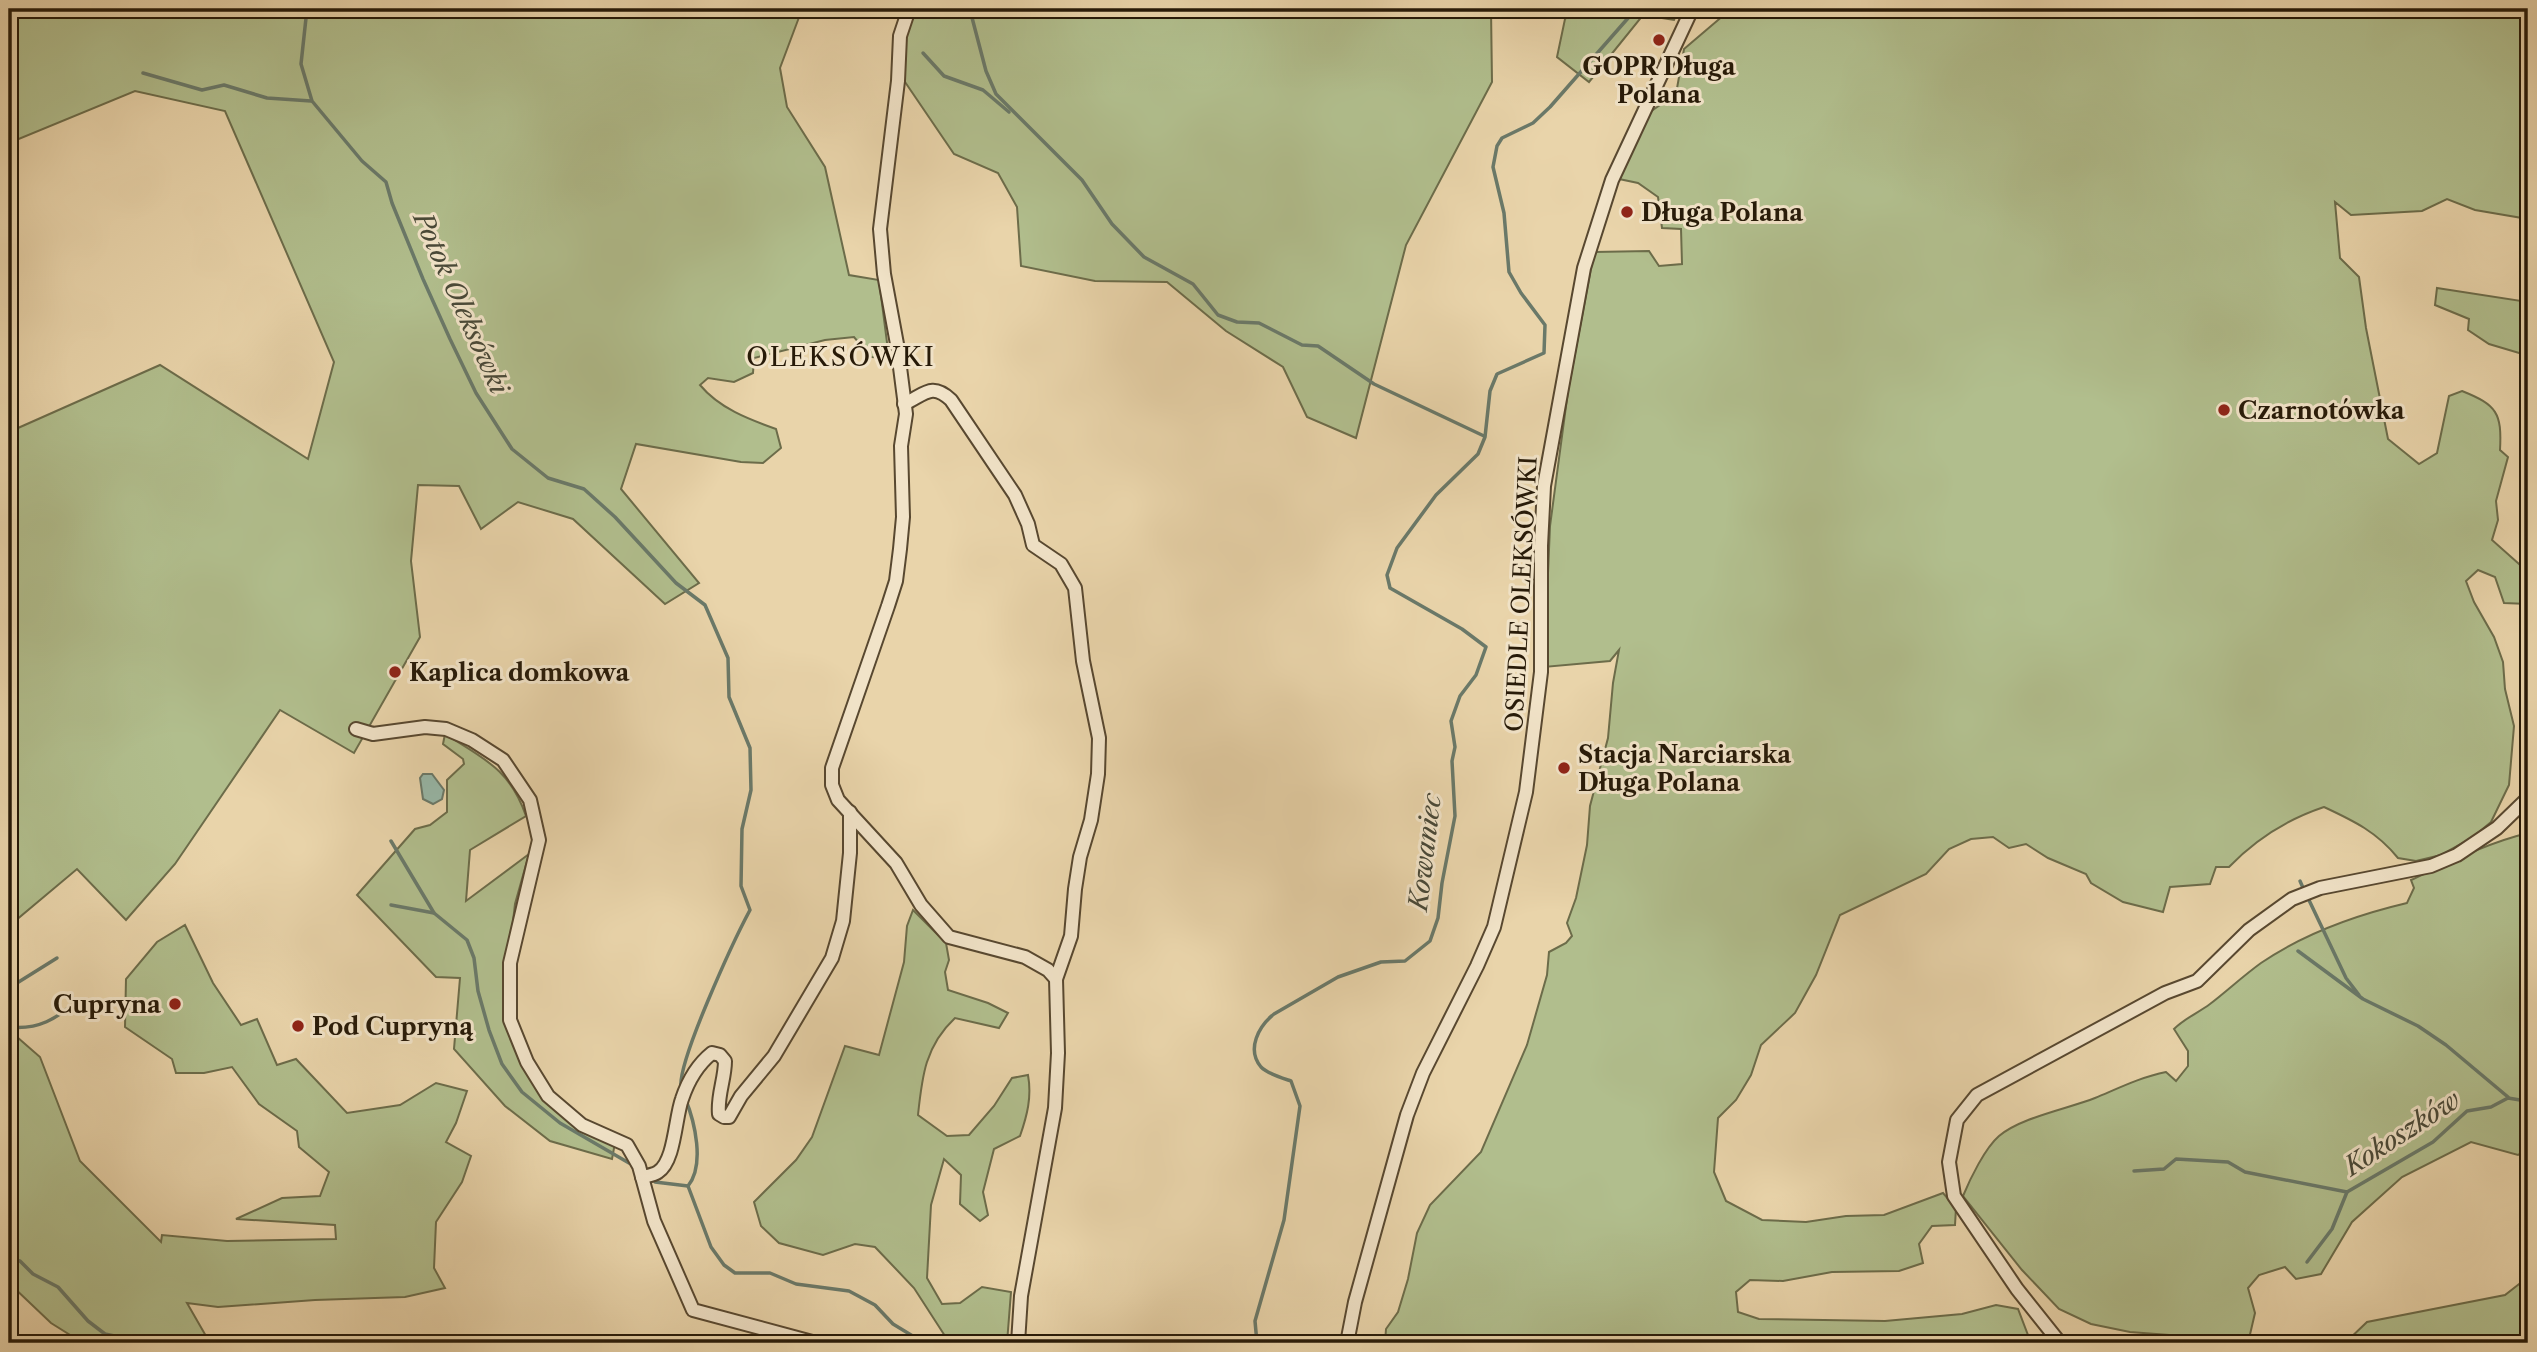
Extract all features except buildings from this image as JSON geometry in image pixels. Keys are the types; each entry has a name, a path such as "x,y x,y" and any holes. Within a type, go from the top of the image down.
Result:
{"street":[{"path":"909,9 900,36 898,81 880,229 884,274 906,414 901,446 903,517 896,582 832,768 832,785 838,800 896,863 921,905 949,937 1025,957 1048,970 1056,979"},
{"name":"OSIEDLE OLEKSÓWKI","path":"1347,1343 1355,1301 1407,1115 1423,1073 1494,927 1526,792 1541,672 1541,546 1545,486 1584,268 1612,180 1692,9"},
{"path":"904,404 932,389 940,390 951,400 1015,495 1028,524 1033,545 1061,564 1075,588 1083,661 1099,738 1098,775 1091,820 1076,879 1071,936 1056,979 1058,1053 1055,1108 1021,1296 1018,1343"},
{"path":"356,729 373,734 425,727 446,729 472,740 503,760 530,800 539,840 510,963 510,1020 527,1062 548,1096 582,1125 627,1145 639,1166 654,1221 693,1310 816,1343"},
{"path":"2060,1343 2017,1289 1954,1196 1949,1162 1957,1119 1977,1095 2165,993 2197,981 2249,930 2292,900 2320,888 2439,862 2457,855 2497,828 2528,798"},
{"path":"642,1177 658,1172 668,1159 683,1096 703,1060 712,1053 725,1060 718,1104 719,1114 729,1117 741,1096 774,1056 832,958 843,921 850,853 850,813"}],"green space":[{"path":"9,9 791,9 801,12 780,68 787,107 825,167 849,275 879,280 889,358 871,357 854,337 825,340 754,358 753,373 734,382 708,378 700,385 716,400 745,417 776,429 781,448 763,463 741,462 636,444 621,489 699,583 665,604 573,519 518,502 481,529 459,486 418,485 411,561 420,637 354,753 280,710 175,864 126,920 77,869 9,926 9,432 160,365 308,459 334,362 225,111 135,91 9,143"},
{"path":"916,9 1491,9 1492,82 1406,245 1356,438 1307,417 1283,367 1226,331 1167,282 1095,281 1021,266 1017,207 998,173 954,154 903,79 905,38"},
{"path":"1576,9 1679,9 1674,20 1643,15 1589,82 1557,57 1565,19"},
{"path":"1731,9 2528,9 2528,219 2475,210 2447,199 2422,211 2351,215 2335,202 2340,258 2359,277 2388,439 2419,464 2437,453 2449,396 2462,391 2490,406 2498,419 2500,450 2508,457 2496,501 2498,520 2492,540 2528,572 2528,604 2504,603 2495,577 2478,570 2466,581 2474,602 2494,637 2503,662 2505,689 2514,726 2509,785 2491,822 2472,838 2441,855 2416,861 2398,858 2382,841 2364,828 2324,807 2273,831 2229,867 2216,867 2210,884 2170,887 2163,912 2123,902 2091,883 2086,874 2048,858 2026,844 2009,848 1993,837 1971,839 1949,849 1926,874 1840,915 1816,975 1795,1013 1761,1045 1751,1075 1736,1100 1718,1118 1714,1172 1726,1201 1762,1220 1806,1222 1846,1216 1884,1215 1943,1193 1956,1208 1955,1225 1932,1226 1919,1244 1923,1263 1899,1271 1832,1272 1783,1281 1750,1280 1736,1292 1738,1312 1759,1319 1885,1321 1962,1314 1996,1305 2018,1309 2031,1343 1385,1343 1386,1329 1398,1312 1408,1279 1417,1233 1430,1205 1481,1152 1527,1045 1547,975 1549,952 1566,943 1572,936 1567,923 1576,898 1587,845 1590,806 1608,738 1619,650 1610,661 1544,667 1550,526 1568,391 1594,252 1649,251 1659,266 1682,264 1681,229 1662,228 1658,197 1638,183 1619,179 1650,112 1676,94 1684,49"},
{"path":"2437,288 2528,302 2528,378 2526,355 2489,344 2468,330 2469,319 2435,305"},
{"path":"445,734 494,767 504,776 520,800 526,816 470,850 466,901 529,854 515,904 504,999 532,1080 615,1143 612,1159 550,1141 505,1106 454,1049 460,978 436,977 357,895 415,829 430,825 447,812 447,780 464,764 463,759 443,744"},
{"path":"2528,833 2528,1148 2518,1155 2471,1142 2402,1177 2352,1222 2321,1274 2296,1279 2285,1267 2259,1275 2248,1288 2255,1313 2248,1343 2174,1343 2169,1335 2130,1332 2091,1324 2059,1309 2022,1270 1963,1196 1988,1148 2009,1129 2157,1074 2166,1072 2176,1081 2188,1066 2188,1051 2174,1029 2278,952 2331,926 2407,903 2414,888 2411,880 2483,848"},
{"path":"913,910 946,943 949,960 945,972 948,990 988,1003 1008,1013 999,1028 955,1018 945,1029 927,1063 918,1115 947,1136 969,1135 994,1106 1012,1078 1028,1075 1028,1106 1020,1136 994,1149 983,1192 988,1215 980,1221 960,1204 961,1175 944,1159 931,1205 927,1278 942,1304 960,1303 982,1287 1011,1292 1007,1343 963,1343 945,1336 914,1288 875,1247 855,1244 823,1255 779,1243 761,1226 754,1202 796,1160 812,1137 845,1046 879,1055 904,962 907,926"},
{"path":"185,925 213,983 241,1025 257,1019 277,1065 296,1059 347,1113 400,1105 436,1083 467,1091 446,1142 471,1156 462,1182 436,1222 434,1268 445,1288 405,1297 218,1307 187,1303 210,1343 83,1343 51,1323 9,1283 9,1030 40,1057 80,1161 161,1242 162,1235 227,1241 336,1239 335,1225 236,1219 282,1198 320,1196 329,1172 299,1147 297,1131 259,1104 232,1067 204,1073 176,1073 172,1059 125,1027 126,979 157,942"},
{"path":"2528,1266 2528,1343 2345,1343 2367,1322 2505,1295 2523,1281"}],"shaded area":[{"path":"423,774 432,774 444,790 442,799 433,804 423,799 420,778"}],"waterway":[{"name":"Potok Oleksówki","path":"307,9 301,64 312,101 362,161 386,182 392,203 450,339 476,393 512,449 548,478 584,489 615,517 676,583 705,605 728,658 729,697 750,748 751,790 742,829 741,886 750,910 697,1028 682,1074 681,1088"},
{"name":"Kowaniec","path":"1257,1343 1255,1321 1284,1220 1300,1106 1291,1081 1271,1074 1261,1067 1255,1053 1256,1038 1274,1014 1338,977 1381,962 1405,961 1430,941 1438,918 1455,816 1452,761 1455,747 1451,721 1460,696 1476,675 1486,647 1462,629 1390,588 1387,575 1397,548 1436,495 1478,454 1485,437 1490,391 1497,374 1544,353 1545,325 1509,272 1504,213 1493,167 1497,146 1502,138 1533,123 1550,107 1636,9"},
{"path":"970,10 986,71 996,94 1082,180 1112,224 1144,257 1193,284 1218,315 1237,322 1259,323 1302,345 1318,346 1374,384 1484,436"},
{"path":"923,53 944,76 983,90 1009,112"},
{"path":"143,73 202,90 224,85 267,98 311,101"},
{"path":"391,841 434,913 467,940 474,958 478,991 489,1030 502,1064 522,1092 560,1123 629,1163"},
{"path":"2300,881 2304,890"},
{"path":"2308,898 2346,978 2359,995"},
{"path":"391,905 434,913"},
{"path":"2298,951 2363,999 2418,1026 2446,1045 2508,1097"},
{"path":"9,988 57,958"},
{"path":"9,1027 29,1027 46,1022 78,1000"},
{"name":"Kokoszków","path":"2134,1171 2164,1169 2176,1159 2228,1162 2245,1172 2347,1192 2433,1142 2467,1111 2491,1107 2508,1098 2520,1100 2528,1092"},
{"name":"Potok Oleksówki","path":"685,1098 697,1143 696,1167 688,1186 711,1247 724,1265 735,1273 770,1273 796,1284 849,1291 875,1305 893,1324 916,1338 951,1343"},
{"path":"655,1182 688,1186"},
{"path":"2307,1262 2332,1229 2347,1192"},
{"path":"9,1259 20,1261 33,1274 58,1287 88,1321 105,1334 124,1338 131,1343"}],"place":[{"name":"GOPR Długa Polana","path":"1659,40"},
{"name":"Długa Polana","path":"1627,212"},
{"name":"Czarnotówka","path":"2224,410"},
{"name":"Kaplica domkowa","path":"395,672"},
{"name":"Stacja Narciarska Długa Polana","path":"1564,768"},
{"name":"Cupryna","path":"175,1004"},
{"name":"Pod Cupryną","path":"298,1026"}],"district":[{"name":"OLEKSÓWKI","path":"841,357"}]}
